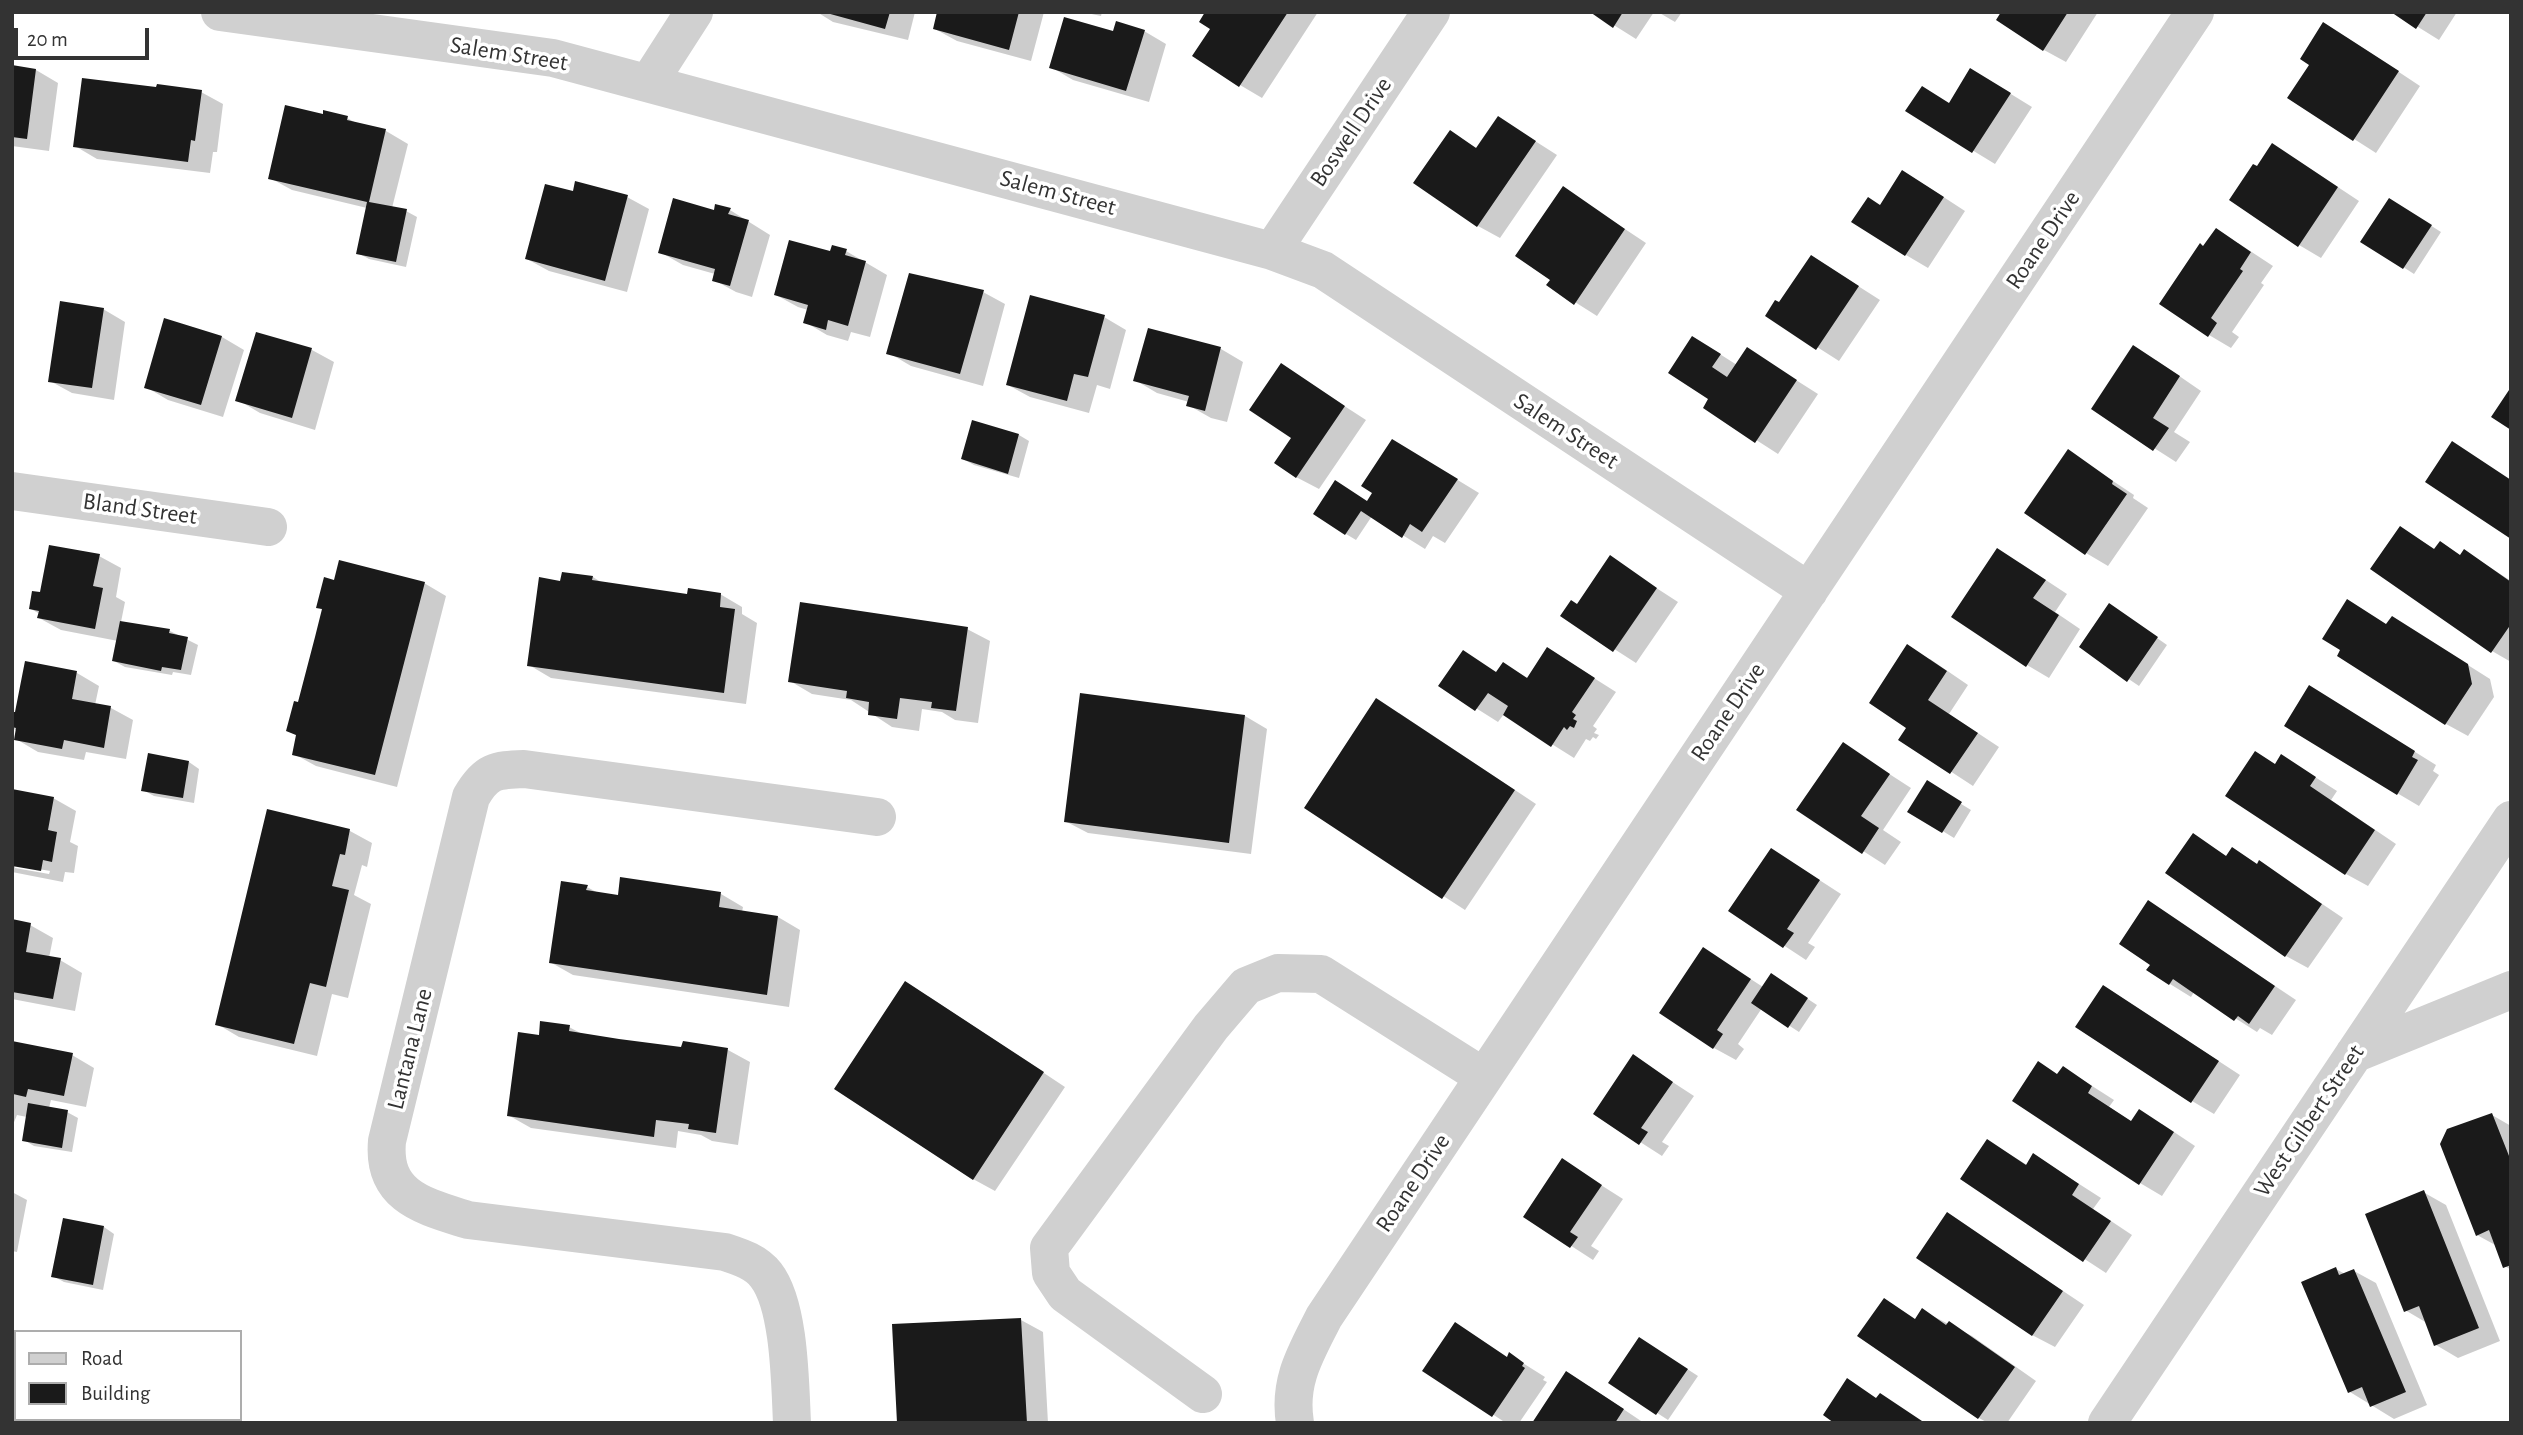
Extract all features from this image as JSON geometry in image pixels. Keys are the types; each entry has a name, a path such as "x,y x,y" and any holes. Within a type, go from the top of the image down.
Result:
{"street":[{"name":"Salem Street","path":"220,12 553,58 1272,251 1323,270 1809,591"},
{"path":"649,82 694,12"},
{"name":"Boswell Drive","path":"1272,251 1431,12"},
{"name":"Roane Drive","path":"1295,1423 1293,1407 1297,1369 1324,1317 2195,12"},
{"name":"Bland Street","path":"12,491 268,527"},
{"name":"Lantana Lane","path":"792,1423 788,1350 777,1298 766,1275 747,1259 724,1252 468,1220 435,1210 409,1197 392,1179 386,1161 387,1141 471,797 480,781 492,772 524,769 877,817"},
{"name":"West Gilbert Street","path":"2108,1423 2511,820"},
{"path":"1203,1394 1065,1294 1051,1273 1049,1248 1212,1027 1246,986 1278,973 1321,974 1484,1077"},
{"path":"2354,1054 2511,990"}],"building":[{"path":"823,12 890,12 885,29"},
{"path":"937,12 1019,12 1009,50 933,29"},
{"path":"1205,12 1288,12 1239,87 1192,56 1210,29 1199,22"},
{"path":"1590,12 1623,12 1613,28"},
{"path":"2001,12 2068,12 2043,51 1996,20"},
{"path":"2391,12 2427,12 2416,29"},
{"path":"1064,17 1113,31 1116,21 1145,30 1126,91 1049,68"},
{"path":"2323,22 2399,71 2353,141 2287,98 2309,65 2300,59"},
{"path":"12,65 36,69 27,139 12,137"},
{"path":"1970,68 2011,93 1972,153 1905,111 1922,86 1949,103"},
{"path":"82,78 202,90 195,141 191,140 188,162 73,147"},
{"path":"285,105 323,114 323,110 348,116 347,120 386,129 369,202 407,209 396,262 356,254 367,202 268,179"},
{"path":"1498,116 1536,141 1477,227 1413,183 1450,130 1476,148"},
{"path":"2272,143 2338,187 2298,247 2229,200 2253,164 2257,166"},
{"path":"1902,170 1944,197 1905,256 1851,222 1868,197 1880,205"},
{"path":"575,181 628,195 605,281 525,259 545,184 573,191"},
{"path":"1563,186 1625,229 1574,305 1546,285 1550,280 1515,256"},
{"path":"673,198 714,210 715,204 731,208 728,214 749,220 730,286 712,281 715,269 658,253"},
{"path":"2389,198 2432,225 2403,269 2360,242"},
{"path":"2216,228 2251,252 2240,269 2243,271 2211,318 2217,323 2208,337 2159,304 2200,243 2203,246"},
{"path":"789,240 830,251 832,245 847,249 845,255 866,261 848,326 828,320 826,330 803,323 808,305 774,295"},
{"path":"1811,255 1859,286 1816,350 1765,316 1775,300 1779,302"},
{"path":"909,273 984,290 960,374 886,354"},
{"path":"1030,295 1105,315 1088,377 1074,374 1067,401 1006,385"},
{"path":"60,301 104,308 92,388 48,382"},
{"path":"164,318 222,336 201,405 144,388"},
{"path":"1148,328 1221,347 1205,411 1186,406 1189,396 1133,381"},
{"path":"256,332 312,348 292,418 235,401"},
{"path":"1692,336 1721,354 1712,367 1727,377 1747,347 1797,380 1755,443 1703,408 1708,399 1668,373"},
{"path":"2133,345 2180,376 2153,418 2169,428 2153,451 2091,409"},
{"path":"1281,363 1345,406 1296,478 1274,463 1291,438 1249,410"},
{"path":"2511,387 2511,430 2491,417"},
{"path":"972,420 1019,434 1008,474 961,459"},
{"path":"1392,439 1458,479 1422,532 1410,524 1402,538 1361,511 1345,535 1313,514 1335,480 1367,501 1372,493 1361,486"},
{"path":"2452,441 2511,480 2511,539 2425,482"},
{"path":"2068,449 2127,494 2085,555 2024,513"},
{"path":"2400,526 2434,549 2440,541 2460,555 2464,549 2511,582 2511,624 2491,653 2370,569"},
{"path":"49,545 100,554 93,586 103,588 95,629 37,618 39,611 29,609 32,591 40,592"},
{"path":"1997,548 2046,580 2033,598 2059,615 2026,667 1951,617"},
{"path":"1610,555 1657,588 1613,652 1560,616 1571,600 1577,604"},
{"path":"339,560 425,582 375,775 292,755 296,735 286,731 294,701 298,702 322,609 316,608 324,577 334,580"},
{"path":"562,572 593,576 592,580 687,594 688,588 721,593 720,607 735,609 724,693 527,666 539,577 560,581"},
{"path":"2347,599 2386,624 2392,616 2468,664 2472,684 2445,725 2337,656 2340,650 2322,639"},
{"path":"800,602 968,627 956,711 931,708 932,702 900,698 897,719 868,715 869,702 846,698 847,691 788,682"},
{"path":"2109,603 2158,637 2127,682 2079,647"},
{"path":"120,621 170,629 169,633 188,637 181,670 162,667 161,671 112,661"},
{"path":"1907,644 1947,671 1928,700 1978,733 1950,774 1898,740 1906,728 1869,703"},
{"path":"1547,647 1595,678 1572,712 1576,715 1573,719 1577,721 1574,728 1570,726 1567,730 1564,727 1551,747 1503,715 1508,706 1488,693 1475,711 1438,686 1463,650 1496,672 1503,662 1527,678"},
{"path":"25,661 77,671 72,699 111,706 104,748 64,740 62,749 14,740 16,728 12,727 12,712 15,712"},
{"path":"2309,685 2415,751 2412,757 2418,760 2397,795 2284,726"},
{"path":"1080,693 1245,715 1229,843 1064,822"},
{"path":"1376,698 1515,790 1442,899 1304,808"},
{"path":"1843,742 1890,774 1861,816 1879,828 1862,854 1796,810"},
{"path":"2255,751 2275,764 2281,754 2316,777 2310,786 2375,830 2345,875 2225,796"},
{"path":"148,753 189,761 183,798 141,791"},
{"path":"1927,780 1962,802 1942,833 1907,812"},
{"path":"12,789 54,797 48,830 57,832 52,862 43,860 41,871 12,866"},
{"path":"267,809 350,829 345,855 340,854 332,886 349,890 326,987 310,983 294,1044 215,1025"},
{"path":"2193,833 2226,856 2232,847 2257,864 2259,860 2322,904 2285,957 2165,873"},
{"path":"1771,848 1820,880 1787,929 1794,933 1783,948 1728,911"},
{"path":"620,877 721,892 719,907 778,916 767,995 549,963 561,881 588,885 586,890 618,895"},
{"path":"2148,900 2275,986 2249,1024 2238,1016 2234,1021 2173,979 2169,985 2146,970 2150,965 2119,944"},
{"path":"12,919 31,923 26,952 61,958 53,999 12,992"},
{"path":"1703,947 1751,979 1717,1030 1723,1034 1713,1049 1659,1013"},
{"path":"1771,973 1808,998 1788,1028 1751,1003"},
{"path":"905,981 1044,1072 973,1180 834,1089"},
{"path":"2103,985 2219,1061 2191,1103 2075,1027"},
{"path":"540,1021 570,1025 569,1031 619,1039 681,1047 683,1041 728,1048 716,1133 688,1129 689,1124 656,1120 654,1137 507,1116 518,1032 539,1035"},
{"path":"12,1041 73,1053 64,1096 28,1089 26,1097 13,1094"},
{"path":"1633,1054 1673,1082 1641,1128 1648,1132 1639,1145 1593,1114"},
{"path":"2038,1061 2057,1074 2063,1066 2092,1086 2088,1093 2131,1121 2139,1109 2174,1132 2139,1185 2012,1101"},
{"path":"28,1103 68,1110 62,1148 22,1141"},
{"path":"2492,1113 2511,1161 2511,1265 2503,1268 2489,1230 2476,1236 2440,1144 2447,1129"},
{"path":"1987,1139 2026,1165 2033,1153 2079,1184 2072,1195 2111,1221 2083,1262 1960,1179"},
{"path":"1562,1158 1602,1185 1570,1232 1578,1237 1570,1248 1523,1217"},
{"path":"2424,1190 2479,1328 2434,1346 2419,1306 2404,1312 2365,1214"},
{"path":"1947,1212 2063,1291 2032,1336 1916,1258"},
{"path":"63,1218 104,1226 93,1285 51,1277"},
{"path":"2336,1267 2339,1275 2354,1269 2406,1392 2370,1407 2362,1387 2348,1393 2301,1282"},
{"path":"1884,1298 1915,1319 1922,1308 1946,1325 1949,1321 2015,1367 1978,1419 1857,1336"},
{"path":"1021,1318 1027,1423 897,1423 892,1324"},
{"path":"1455,1322 1507,1357 1509,1352 1524,1363 1522,1366 1525,1368 1492,1417 1422,1371"},
{"path":"1639,1337 1688,1369 1656,1415 1608,1383"},
{"path":"1566,1371 1624,1409 1615,1423 1532,1423"},
{"path":"1847,1378 1876,1398 1880,1393 1925,1423 1834,1423 1823,1415"}]}
